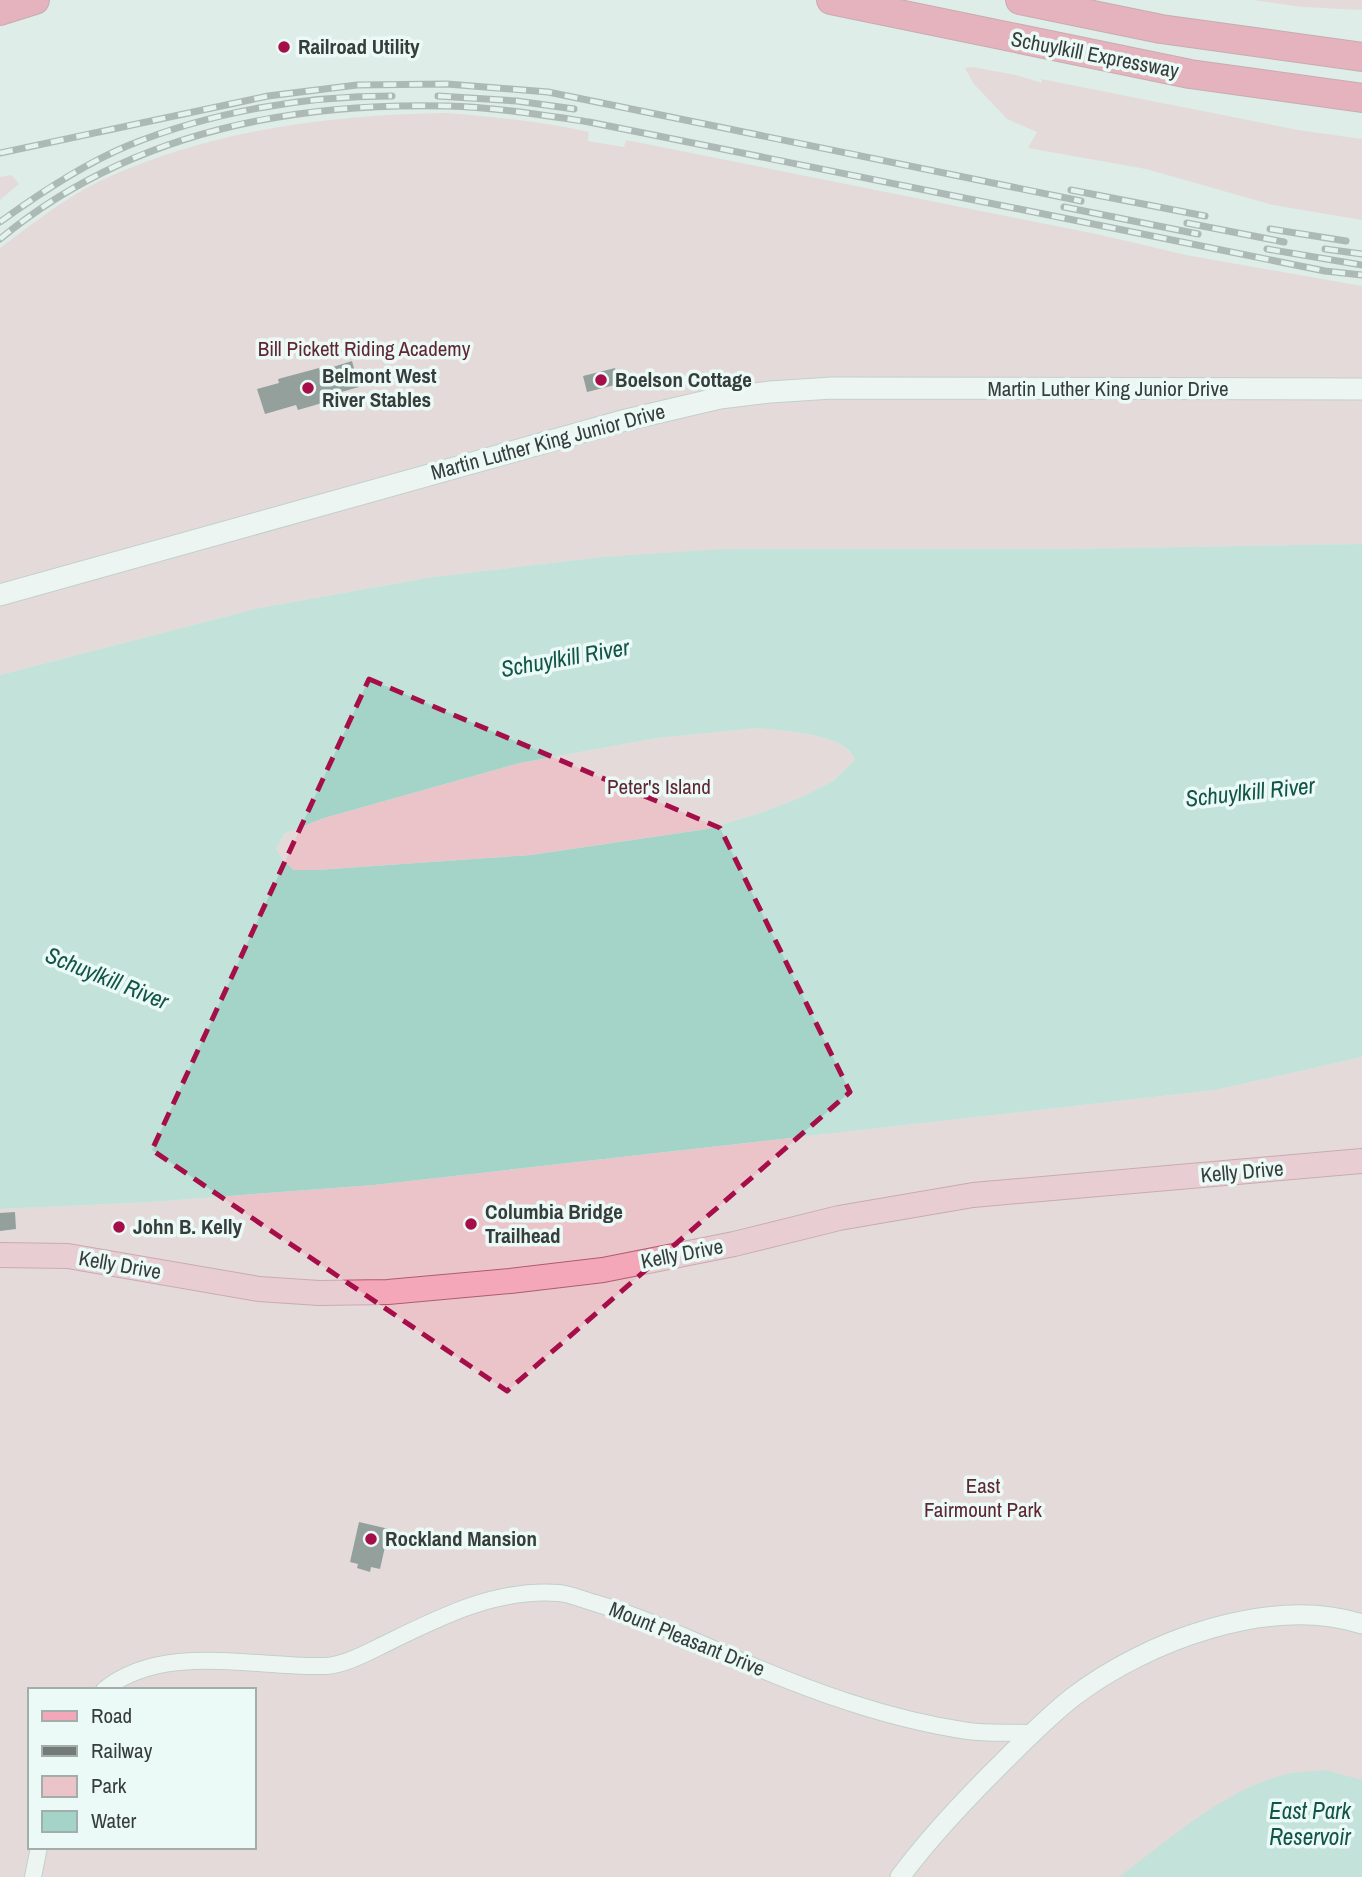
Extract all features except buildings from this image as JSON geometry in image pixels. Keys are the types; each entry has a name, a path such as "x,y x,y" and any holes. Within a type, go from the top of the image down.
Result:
{"highway":[{"path":"0,11 36,0"},
{"name":"Schuylkill Expressway","path":"831,0 1190,74 1362,98"},
{"name":"Schuylkill Expressway","path":"1020,0 1161,29 1362,57"}],"main road":[{"name":"Martin Luther King Junior Drive","path":"0,595 622,421 720,398 832,388 1362,389"},
{"name":"Kelly Drive","path":"0,1255 68,1256 259,1289 319,1293 388,1292 603,1270 734,1244 839,1218 973,1195 1362,1161"}],"street":[{"name":"Mount Pleasant Drive","path":"106,1688 119,1677 149,1666 173,1663 235,1661 327,1666 362,1655 439,1618 509,1594 561,1593 636,1615 821,1693 897,1718 971,1731 1032,1733"},
{"path":"900,1877 947,1818 1032,1733 1073,1697 1111,1671 1186,1636 1239,1620 1296,1613 1362,1624"},
{"path":"33,1877 39,1849"}],"highlighted area":[{"path":"369,679 720,828 850,1092 507,1391 152,1150"}],"green space":[{"path":"1253,0 1362,0 1362,10 1302,7"},
{"path":"972,67 1042,83 1041,79 1298,130 1362,139 1362,220 1273,205 1146,169 1028,148 1037,132 1007,119 973,83 965,68"},
{"name":"Bill Pickett Riding Academy","path":"446,113 571,128 589,132 588,141 624,147 626,140 1101,235 1186,255 1362,286 1362,544 602,557 433,577 259,608 0,675 0,248 88,187 184,149 270,128 358,117"},
{"path":"12,175 19,184 0,200 0,177"},
{"name":"Peter's Island","path":"757,728 796,732 826,739 849,751 855,760 833,781 802,797 707,829 531,855 317,870 294,870 276,849 284,834 324,818 520,763 657,738"},
{"name":"East Fairmount Park","path":"1362,1057 1362,1877 0,1877 0,1209 150,1202 374,1185 1215,1090"}],"water":[{"name":"Schuylkill River","path":"1362,544 1362,1057 1215,1090 374,1185 150,1202 0,1209 0,675 259,608 433,577 602,557 725,549 1070,549","holes":["757,728 796,732 827,739 840,744 855,760 833,781 802,797 707,829 531,855 317,870 294,870 276,849 284,834 324,818 520,763 657,738"]},
{"name":"East Park Reservoir","path":"1326,1770 1362,1780 1362,1877 1119,1877 1197,1818 1239,1792 1283,1775"}],"railway":[{"path":"0,153 268,96 357,85 447,84 548,92 1081,201"},
{"path":"0,222 78,171 127,146 159,134 257,108 325,99 392,96"},
{"path":"438,96 517,101 574,109"},
{"path":"0,239 49,203 101,173 155,150 210,132 327,110 447,106 589,122 1325,271 1362,275"},
{"path":"1071,190 1205,216"},
{"path":"1064,207 1198,234"},
{"path":"1187,223 1284,242"},
{"path":"1270,229 1346,241"},
{"path":"1267,249 1362,265"},
{"path":"1325,249 1362,254"}],"place":[{"name":"Railroad Utility","path":"284,47"},
{"name":"Boelson Cottage","path":"601,380"},
{"name":"Belmont West River Stables","path":"308,388"},
{"name":"Columbia Bridge Trailhead","path":"471,1224"},
{"name":"John B. Kelly","path":"119,1227"},
{"name":"Rockland Mansion","path":"371,1539"}]}
